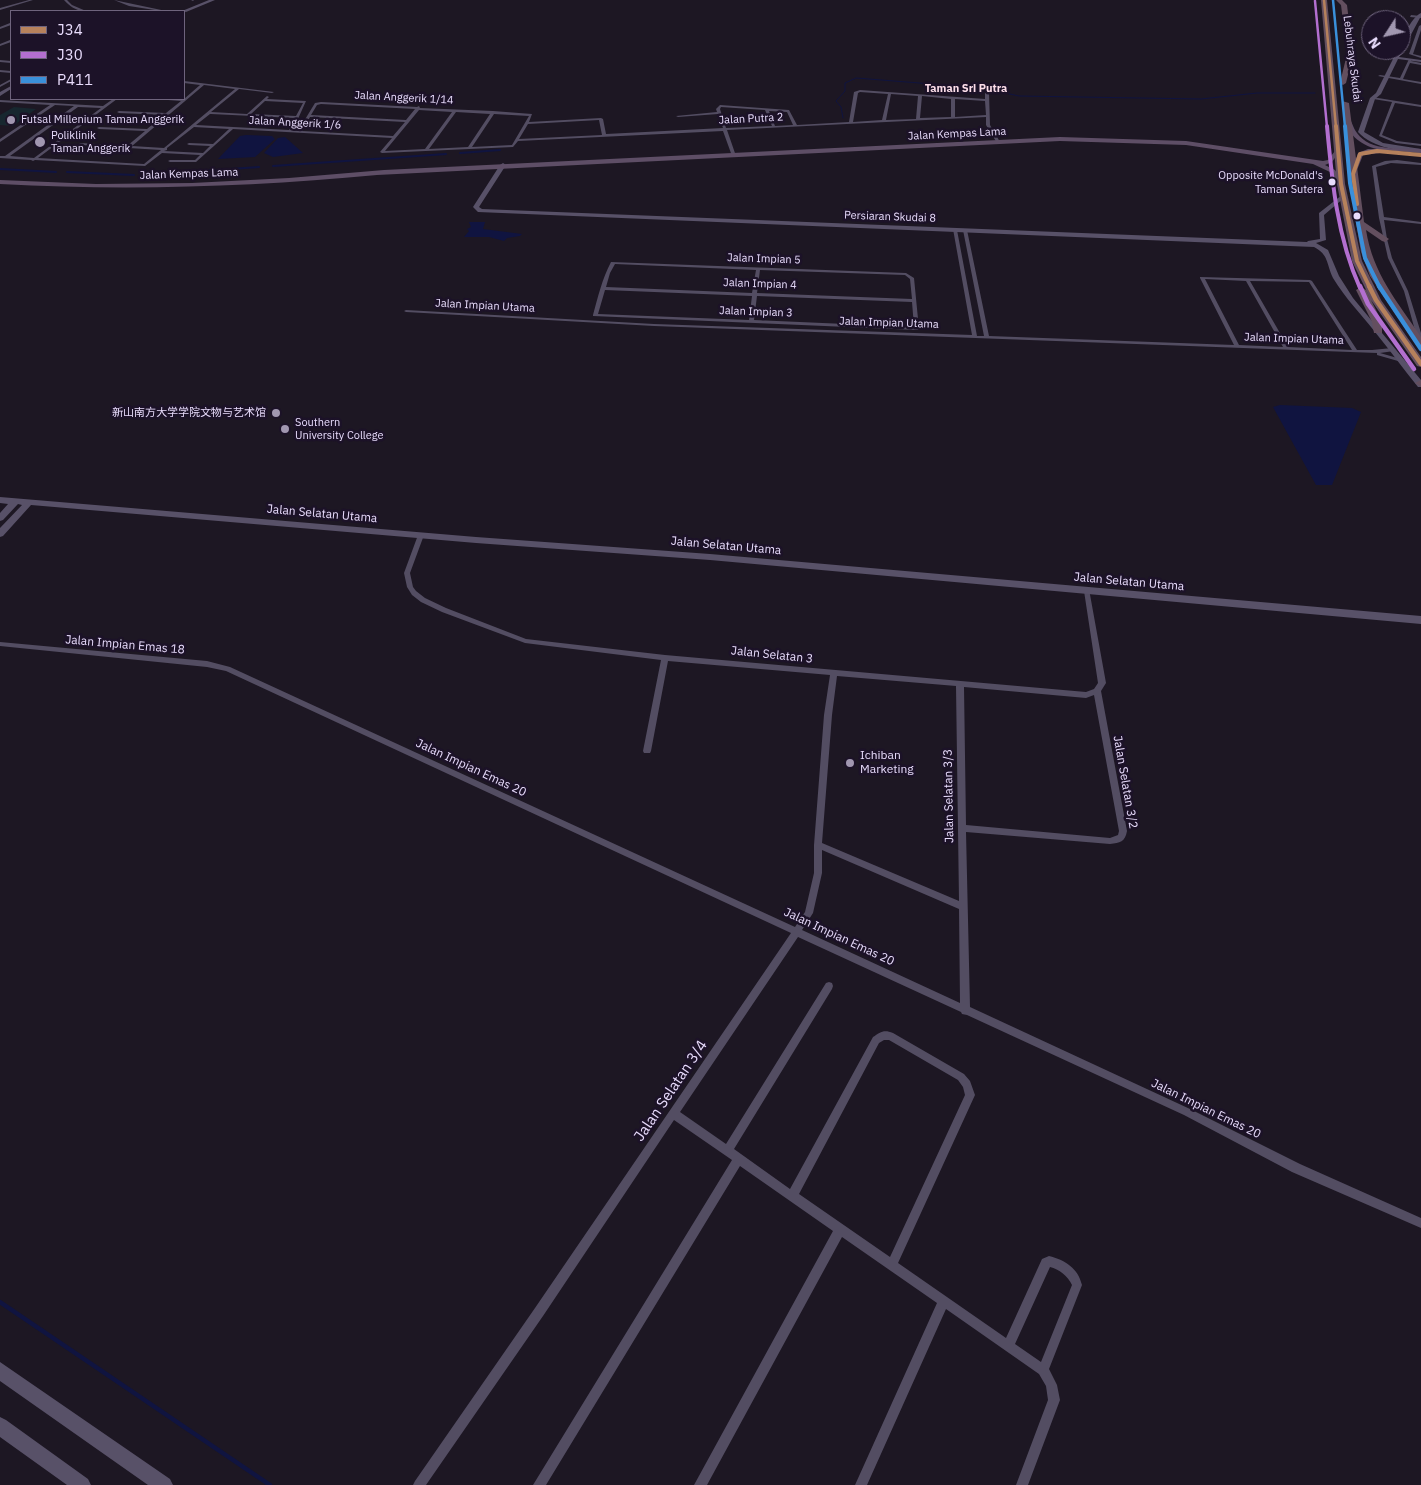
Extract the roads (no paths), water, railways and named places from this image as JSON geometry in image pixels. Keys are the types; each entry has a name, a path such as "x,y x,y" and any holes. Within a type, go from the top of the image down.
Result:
{"highway":[{"name":"Lebuhraya Skudai","path":"1324,0 1334,97 1340,184 1357,262 1376,300 1421,364"},
{"name":"Lebuhraya Skudai","path":"1332,0 1353,174 1365,252 1375,276 1421,342"},
{"path":"1339,1 1345,9 1350,54 1343,83"},
{"path":"1360,223 1385,239"},
{"path":"1357,262 1356,277 1377,322 1378,331"}],"main road":[{"path":"1346,117 1356,136 1364,142 1378,146 1421,151"},
{"name":"Jalan Kempas Lama","path":"0,182 154,186 503,166 770,155 1064,139 1169,142 1218,147 1306,161 1328,162 1338,149"},
{"path":"687,158 722,156 730,153 732,149 743,154 770,155"},
{"path":"1353,174 1360,154 1364,152 1383,151 1421,155"},
{"name":"Jalan Kempas Lama","path":"1306,161 1332,171 1340,184"},
{"name":"Jalan Kempas Lama","path":"378,173 503,166"},
{"path":"484,168 494,172 497,176"}],"street":[{"path":"0,9 32,0"},
{"path":"65,0 71,6 82,10"},
{"path":"115,0 129,5 159,10"},
{"path":"185,11 213,0"},
{"path":"1411,30 1421,9"},
{"path":"1411,54 1421,26"},
{"path":"1411,59 1421,60"},
{"path":"1373,98 1371,93 1388,60"},
{"path":"1396,60 1378,94 1373,98 1361,129 1363,135 1380,143 1421,151"},
{"path":"1402,80 1411,60"},
{"path":"1380,76 1421,83"},
{"path":"185,82 272,92 249,114"},
{"path":"185,99 203,84"},
{"path":"2,158 143,166 211,113 238,88"},
{"path":"0,100 10,92"},
{"path":"850,123 858,92 986,100"},
{"path":"884,121 890,93"},
{"path":"987,93 988,126 998,142"},
{"path":"918,120 920,95"},
{"path":"953,97 953,118"},
{"path":"1373,98 1421,106"},
{"path":"0,100 104,107"},
{"path":"21,100 54,104"},
{"path":"33,160 114,100"},
{"path":"128,147 184,100"},
{"path":"264,100 304,102 305,104 290,132"},
{"path":"0,107 8,102"},
{"path":"1394,102 1380,135 1391,141 1421,145"},
{"name":"Jalan Anggerik 1/14","path":"309,116 316,104 321,103 420,107 531,116 527,124"},
{"path":"0,141 54,104"},
{"path":"2,158 78,105"},
{"path":"719,111 722,106 789,111 796,126"},
{"path":"420,107 382,152 513,146 527,124 601,119 604,136"},
{"path":"766,109 774,127"},
{"path":"426,150 455,110"},
{"path":"678,116 719,111"},
{"path":"719,111 734,156"},
{"path":"119,112 167,114"},
{"path":"469,148 493,112"},
{"path":"211,113 297,117"},
{"path":"299,132 309,116 407,121"},
{"name":"Jalan Putra 2","path":"517,140 987,116"},
{"name":"Jalan Anggerik 1/6","path":"195,126 394,137"},
{"path":"99,128 148,130"},
{"path":"170,160 196,161 230,129"},
{"path":"81,144 204,154"},
{"path":"189,144 214,146"},
{"path":"1421,164 1396,162 1380,163 1374,166 1381,218 1390,258 1406,291 1421,342"},
{"path":"497,176 503,166"},
{"name":"Persiaran Skudai 8","path":"497,176 476,208 480,211 1293,243"},
{"path":"1293,243 1323,240 1325,238 1321,214 1342,197"},
{"path":"1381,218 1421,223"},
{"path":"955,230 975,336"},
{"path":"965,230 987,336"},
{"path":"1293,243 1315,245 1326,251 1336,276 1350,299 1378,331 1398,359 1421,384"},
{"name":"Jalan Impian 5","path":"603,288 613,263 758,268 902,274 912,278 915,301"},
{"path":"751,322 758,268"},
{"path":"1237,346 1202,278 1310,282 1355,351"},
{"path":"1247,279 1286,348"},
{"name":"Jalan Impian 4","path":"603,288 915,301"},
{"name":"Jalan Impian 3","path":"603,288 595,315 917,329 915,301"},
{"path":"967,288 988,288"},
{"name":"Jalan Impian Utama","path":"406,311 645,324 1372,352 1392,350"},
{"name":"Jalan Impian Utama","path":"1372,352 1398,359"},
{"name":"Jalan Selatan Utama","path":"0,500 710,557 1421,620"},
{"path":"0,518 15,502"},
{"path":"0,534 28,503"},
{"name":"Jalan Selatan 3","path":"421,535 407,573 410,587 423,600 525,642 665,658 1086,695 1097,691"},
{"path":"1087,591 1102,683 1097,691"},
{"name":"Jalan Impian Emas 18","path":"0,644 207,664 228,668 245,678"},
{"path":"647,751 665,658"},
{"name":"Jalan Selatan 3/4","path":"419,1485 674,1114 809,913 818,873 818,845 828,715 834,673"},
{"name":"Jalan Impian Emas 20","path":"245,678 798,931 965,1011 1188,1112 1296,1168 1421,1223"},
{"name":"Jalan Selatan 3/3","path":"960,684 965,1011"},
{"name":"Jalan Selatan 3/2","path":"963,828 1110,841 1122,837 1123,831 1097,691"},
{"path":"818,845 964,907"},
{"path":"727,1151 829,986"},
{"path":"792,1196 876,1040 882,1035 890,1036 961,1077 970,1095 892,1265"},
{"path":"674,1114 1043,1370 1051,1385 1054,1400 1022,1485"},
{"path":"539,1485 739,1159"},
{"path":"700,1485 840,1229"},
{"path":"1008,1346 1046,1263 1049,1261 1055,1262 1073,1274 1077,1285 1043,1370"},
{"path":"861,1485 944,1301"},
{"path":"0,1371 164,1485"},
{"path":"0,1426 82,1485"}],"waterway":[{"path":"843,118 841,107 836,101 845,91 845,83 856,78 983,88 1019,96 1201,99 1257,93 1315,93"},
{"path":"1356,98 1363,98"},
{"path":"460,153 500,150"},
{"path":"273,166 446,154"},
{"path":"145,175 259,167"},
{"path":"0,169 56,172"},
{"path":"67,172 134,175"},
{"path":"0,1302 270,1485"}],"place":[{"name":"Futsal Millenium Taman Anggerik","path":"11,120"},
{"name":"Poliklinik Taman Anggerik","path":"40,142"},
{"name":"Opposite McDonald's Taman Sutera","path":"1332,182"},
{"name":"新山南方大学学院文物与艺术馆","path":"276,413"},
{"name":"Southern University College","path":"285,429"},
{"name":"Ichiban Marketing","path":"850,763"}],"district":[{"name":"Taman Sri Putra","path":"966,89"}]}
